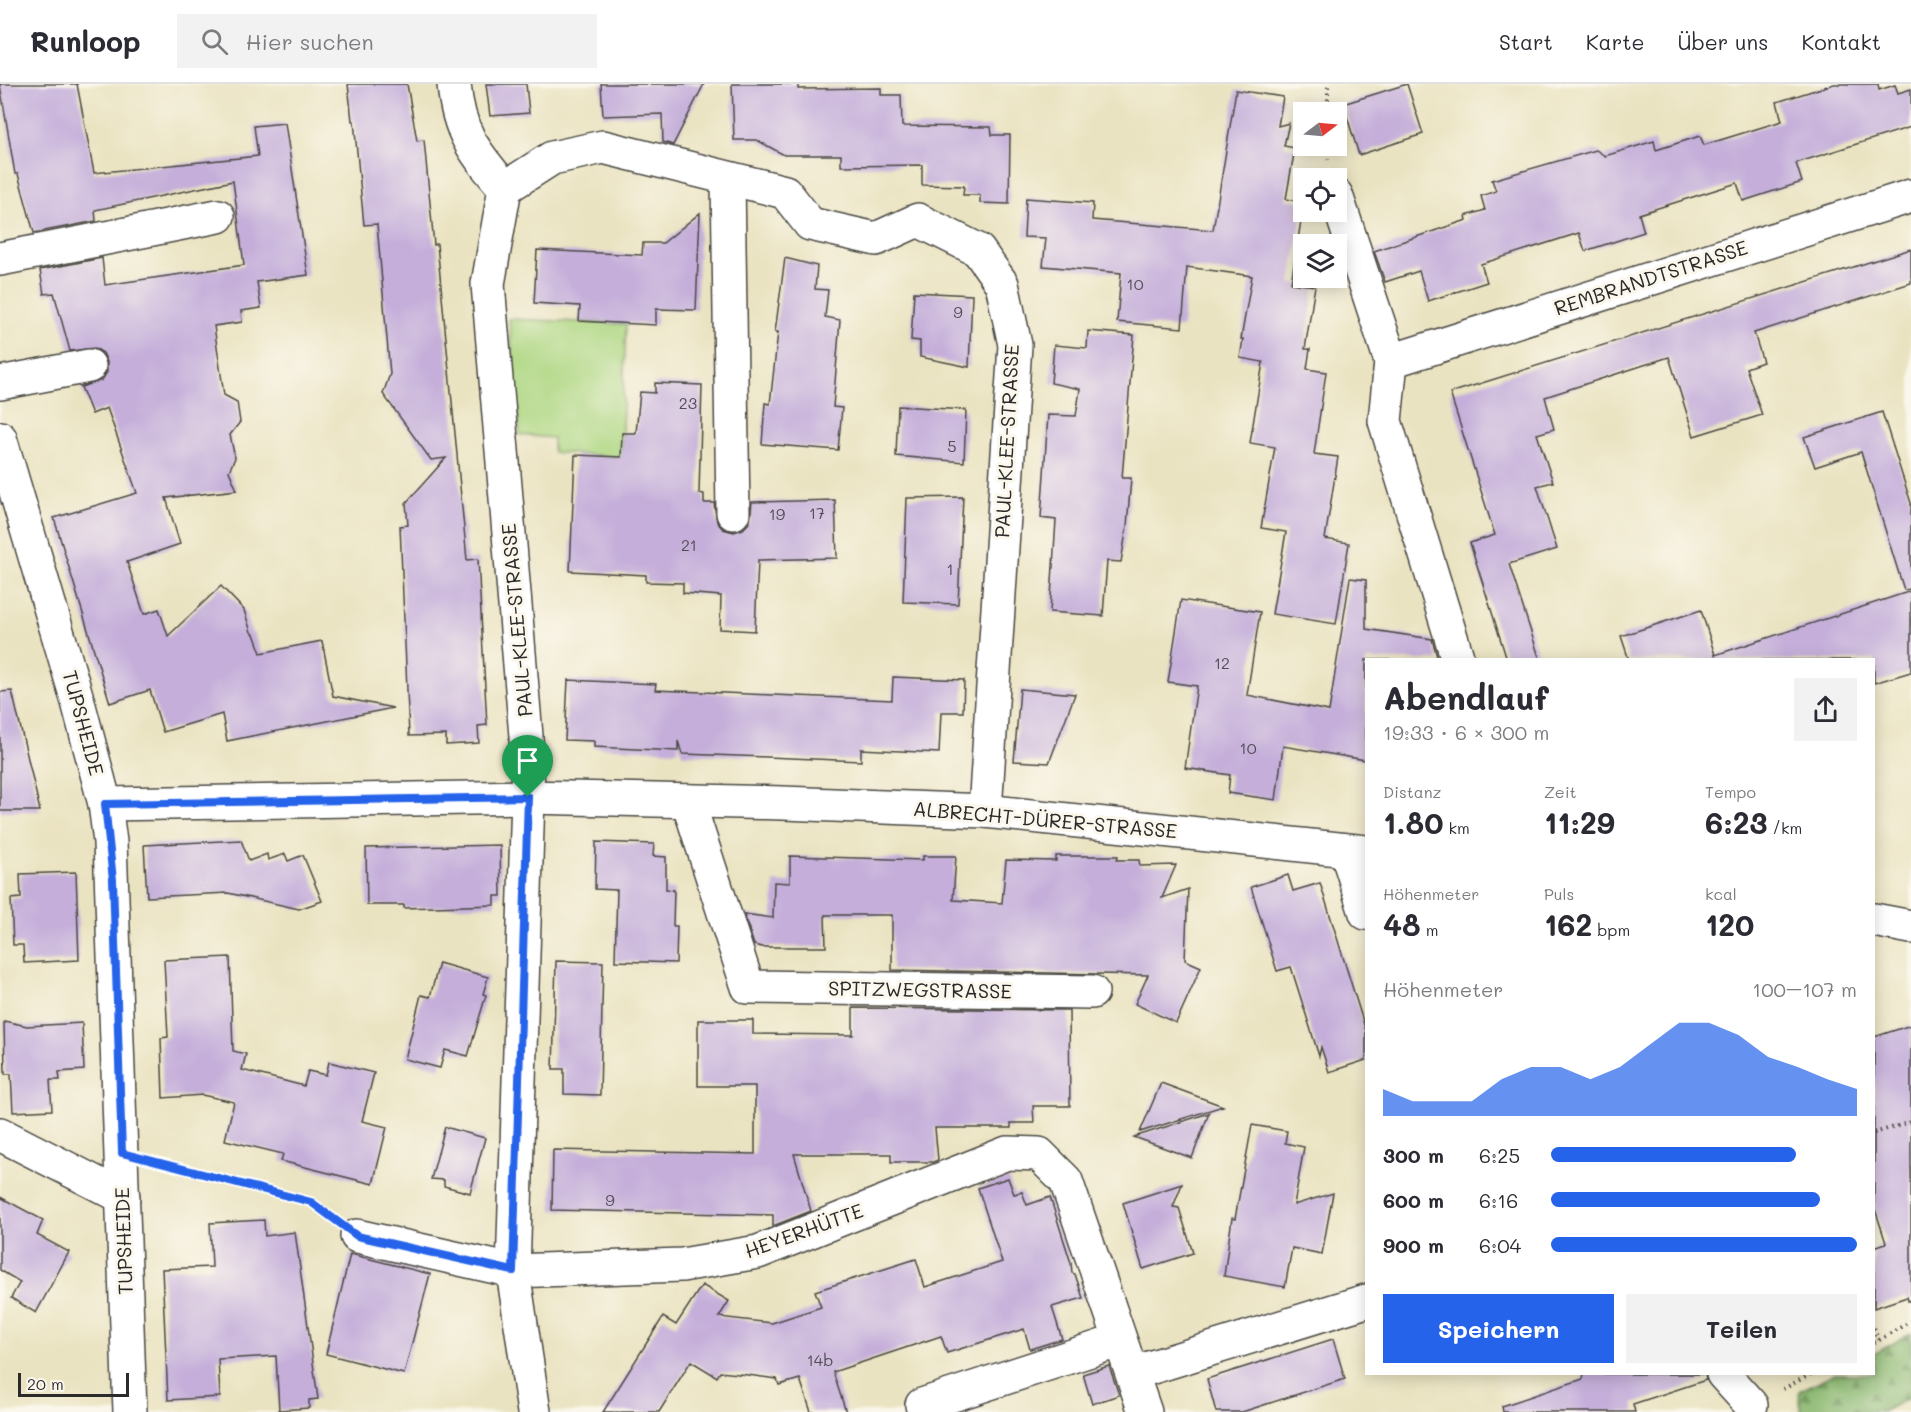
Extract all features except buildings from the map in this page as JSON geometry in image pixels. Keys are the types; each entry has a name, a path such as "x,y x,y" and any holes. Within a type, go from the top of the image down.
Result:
{"street":[{"path":"454,84 457,115 477,155 505,188"},
{"name":"PAUL-KLEE-STRASSE","path":"534,1412 513,1271 528,797 525,724 489,284 505,188 552,158 603,147 784,192 810,224 876,239 918,220 978,250 1002,284 1015,345 985,811"},
{"path":"728,179 733,513"},
{"name":"REMBRANDTSTRASSE","path":"1391,361 1911,196"},
{"path":"0,259 218,216"},
{"path":"1346,222 1391,361 1385,421 1457,658"},
{"path":"0,383 89,366"},
{"name":"TUPSHEIDE","path":"0,438 78,702 105,804 113,880 130,1412"},
{"name":"ALBRECHT-DÜRER-STRASSE","path":"105,804 528,797 985,811 1356,851"},
{"name":"SPITZWEGSTRASSE","path":"688,801 748,987 1092,992"},
{"path":"1356,851 1365,907"},
{"path":"1875,920 1911,927"},
{"path":"0,1134 123,1197"},
{"name":"HEYERHÜTTE","path":"357,1236 513,1271 682,1265 758,1252 1007,1153 1039,1154 1066,1181 1118,1341 1133,1373 1145,1412"},
{"path":"1133,1373 1365,1301"},
{"path":"924,1412 922,1405 1118,1341"},
{"path":"1724,1375 1751,1405"}],"path":[{"path":"1328,84 1328,102"},
{"path":"1875,1133 1911,1122"},
{"path":"122,1153 311,1202 357,1236"},
{"path":"1876,1342 1911,1322"}],"green space":[{"path":"509,319 626,324 621,457 553,452 553,438 520,435"},
{"path":"1911,1333 1911,1397 1882,1412 1801,1412 1799,1391 1831,1375 1875,1375 1875,1353"}],"route":[{"path":"528,797 513,1271 357,1236 311,1202 122,1153 113,880 105,804 528,797"}]}
